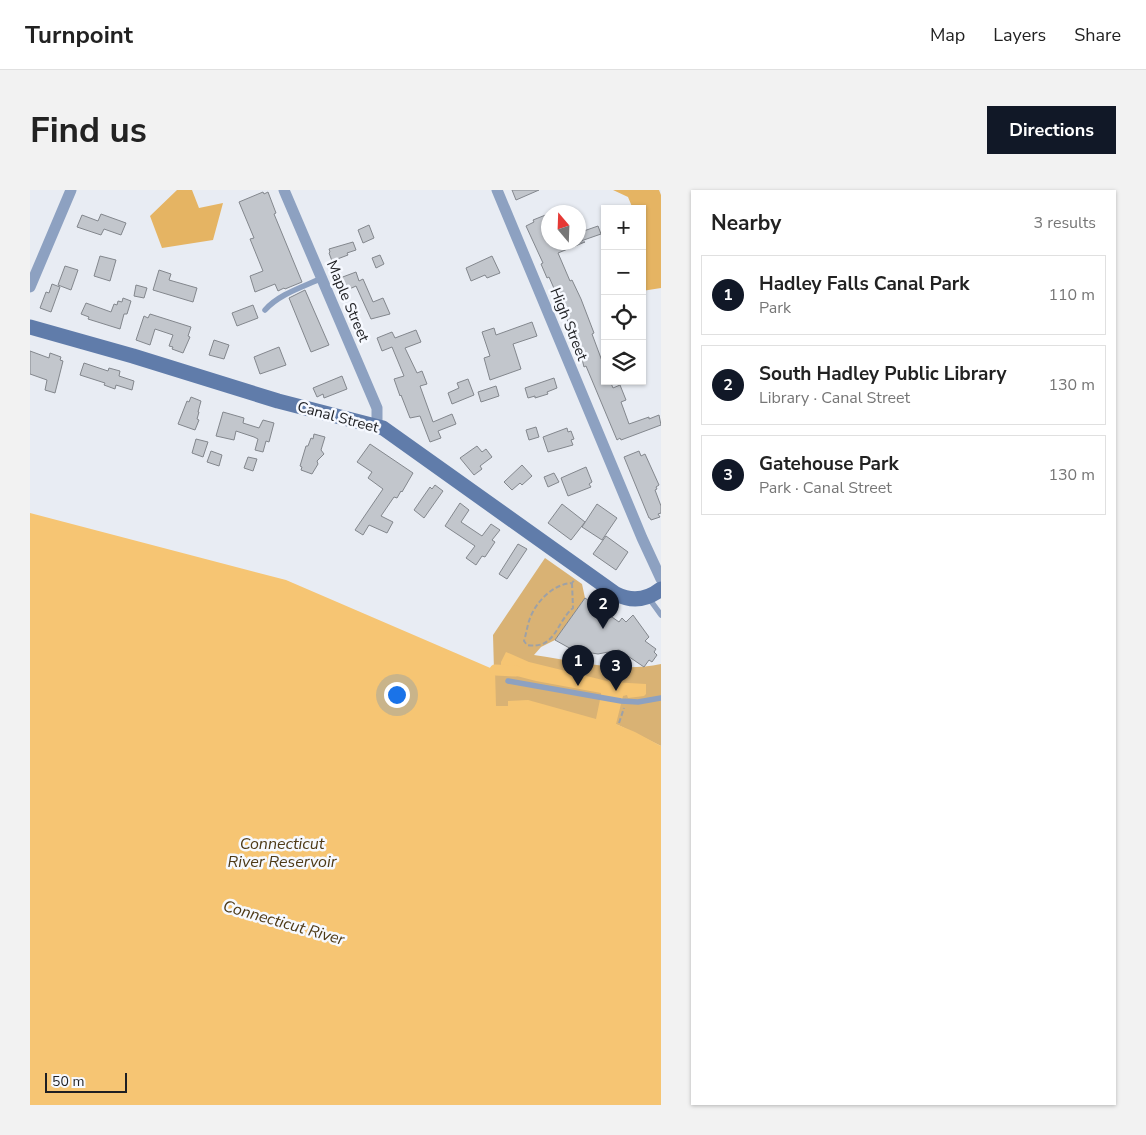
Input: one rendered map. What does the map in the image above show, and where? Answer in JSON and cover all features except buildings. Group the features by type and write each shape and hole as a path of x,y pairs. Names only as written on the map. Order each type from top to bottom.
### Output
{"street":[{"path":"30,287 72,190"},
{"name":"Maple Street","path":"284,190 377,408 377,426"},
{"name":"High Street","path":"498,190 661,580"},
{"name":"Canal Street","path":"30,327 133,356 278,401 383,428 616,594 632,600 654,593"}],"lane":[{"path":"265,310 280,297 322,278"},
{"path":"654,593 661,615"},
{"path":"508,681 624,701 638,702 661,698"}],"path":[{"path":"572,583 564,583 546,594 530,620 524,641 527,645 543,644 564,621 566,614 573,608 572,583 576,577"},
{"path":"618,723 624,701"}],"shaded area":[{"path":"177,190 192,190 199,208 223,203 213,240 162,248 150,216"},
{"path":"613,190 659,190 661,195 661,288 646,290 646,205 631,205 628,197"},
{"path":"545,558 582,584 585,598 555,640 541,647 534,655 614,667 661,664 661,746 618,725 508,702 508,706 495,706 493,635"}],"water":[{"name":"Connecticut River Reservoir","path":"30,513 286,580 495,670 496,706 508,706 508,701 528,700 596,719 601,695 601,693 536,681 501,672 501,662 506,652 529,662 611,682 646,684 646,694 644,696 628,698 627,695 623,696 616,724 661,746 661,1105 30,1105"}],"waterway":[{"path":"495,670 516,671"}],"place":[{"name":"South Hadley Public Library","path":"603,629"},
{"name":"Hadley Falls Canal Park","path":"578,686"},
{"name":"Gatehouse Park","path":"616,691"}],"water label":[{"name":"Connecticut River","path":"284,922"}]}
